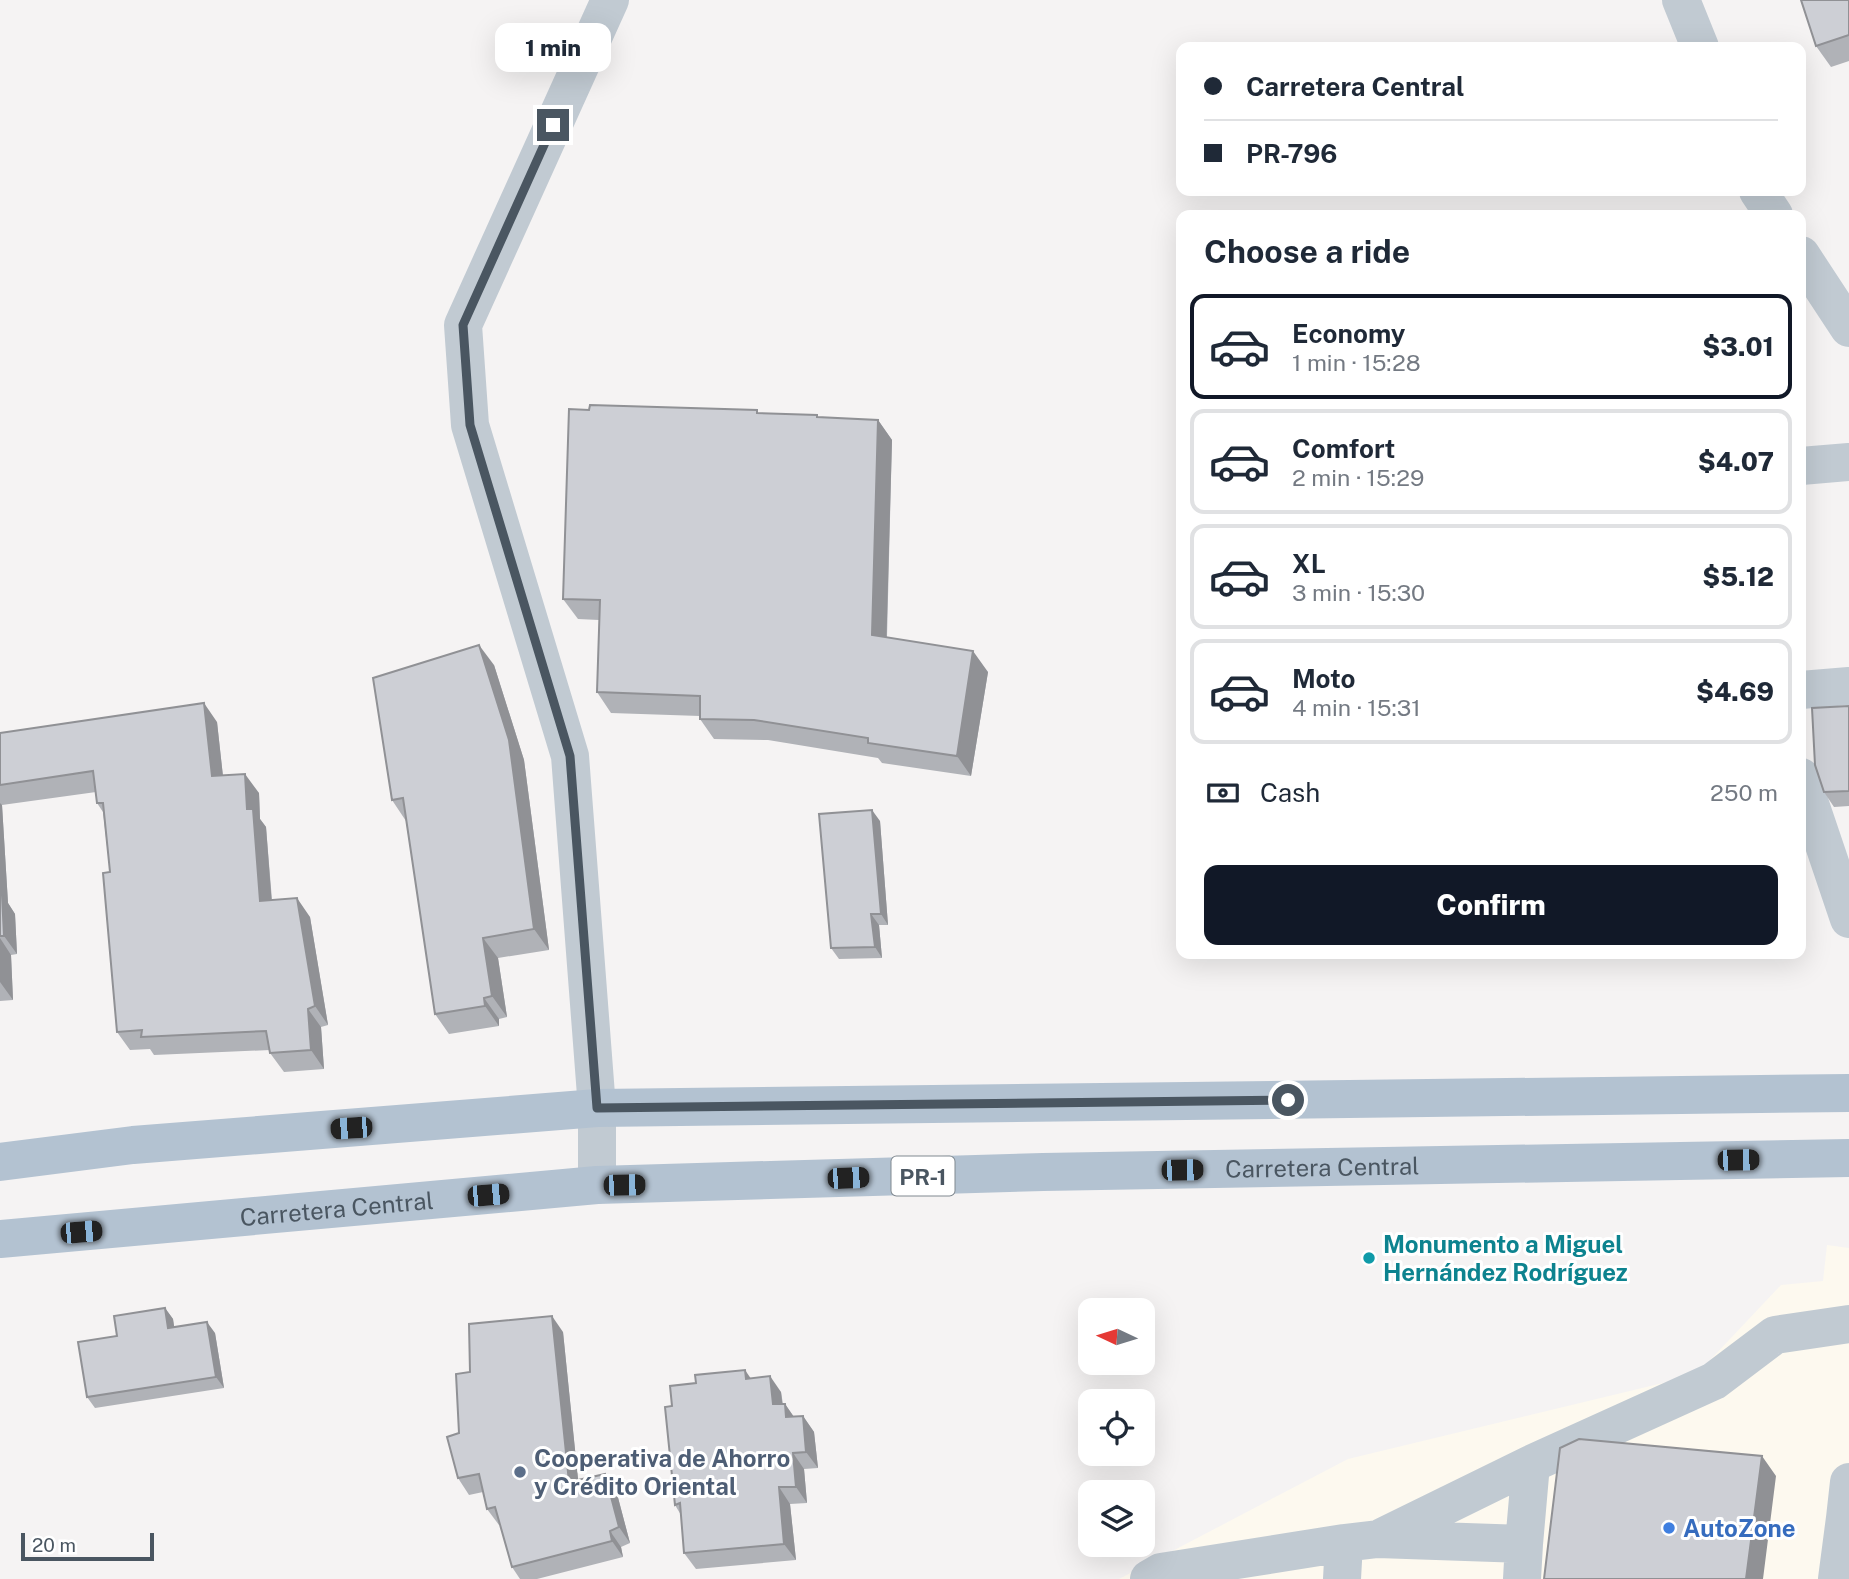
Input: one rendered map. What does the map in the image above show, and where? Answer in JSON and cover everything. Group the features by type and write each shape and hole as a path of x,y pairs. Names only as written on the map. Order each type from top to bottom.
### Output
{"main road":[{"path":"0,1162 133,1145 597,1108 1849,1093"},
{"name":"Carretera Central","path":"0,1239 597,1185 1057,1172 1849,1158"}],"street":[{"path":"597,1185 597,1108 570,756 470,425 463,325 610,0"},
{"path":"1681,0 1698,42"},
{"path":"1806,263 1849,328"},
{"path":"1806,466 1849,462"},
{"path":"1806,690 1849,686"},
{"path":"1806,792 1849,919"},
{"path":"1355,1554 1531,1464 1714,1381 1775,1335 1849,1324"},
{"path":"1149,1579 1161,1572 1355,1554 1523,1561 1531,1464"},
{"path":"1837,1579 1848,1506"}],"shaded area":[{"path":"1827,1245 1849,1248 1849,1579 1119,1579 1348,1459 1696,1375 1781,1285 1823,1281"}],"building":[{"path":"1801,0 1849,0 1849,35 1816,46"},
{"path":"590,405 757,410 757,413 878,420 872,635 973,651 957,756 868,743 868,738 754,720 700,719 700,696 597,692 600,600 563,599 569,409 589,410"},
{"path":"479,645 509,740 534,929 483,938 492,996 484,998 485,1006 435,1014 403,798 392,800 373,678"},
{"path":"204,703 212,776 245,774 247,809 253,809 260,901 297,898 315,1006 308,1009 311,1050 270,1053 266,1031 141,1037 142,1030 117,1032 103,873 110,872 103,803 97,803 93,771 0,785 0,733"},
{"path":"1849,706 1849,791 1824,792 1815,765 1812,708"},
{"path":"872,810 881,914 871,914 875,947 831,948 819,814"},
{"path":"2,895 4,936 0,936"},
{"path":"165,1308 168,1328 207,1322 216,1377 87,1397 78,1342 117,1336 114,1316"},
{"name":"Cooperativa de Ahorro y Crédito Oriental","path":"552,1316 569,1482 605,1474 619,1527 610,1531 612,1541 512,1567 495,1507 487,1509 479,1474 458,1478 447,1437 459,1433 456,1374 470,1372 469,1324"},
{"path":"745,1370 746,1379 770,1376 773,1404 785,1404 786,1417 803,1416 806,1452 793,1453 796,1487 779,1487 784,1544 684,1553 680,1503 675,1505 665,1407 672,1406 670,1386 696,1383 695,1375"},
{"name":"AutoZone","path":"1579,1439 1762,1456 1746,1579 1544,1579 1560,1448"}],"place":[{"name":"Monumento a Miguel Hernández Rodríguez","path":"1369,1258"},
{"name":"Cooperativa de Ahorro y Crédito Oriental","path":"520,1472"},
{"name":"AutoZone","path":"1669,1528"}],"route":[{"path":"553,125 463,325 470,425 570,756 597,1108 1288,1100"}]}
